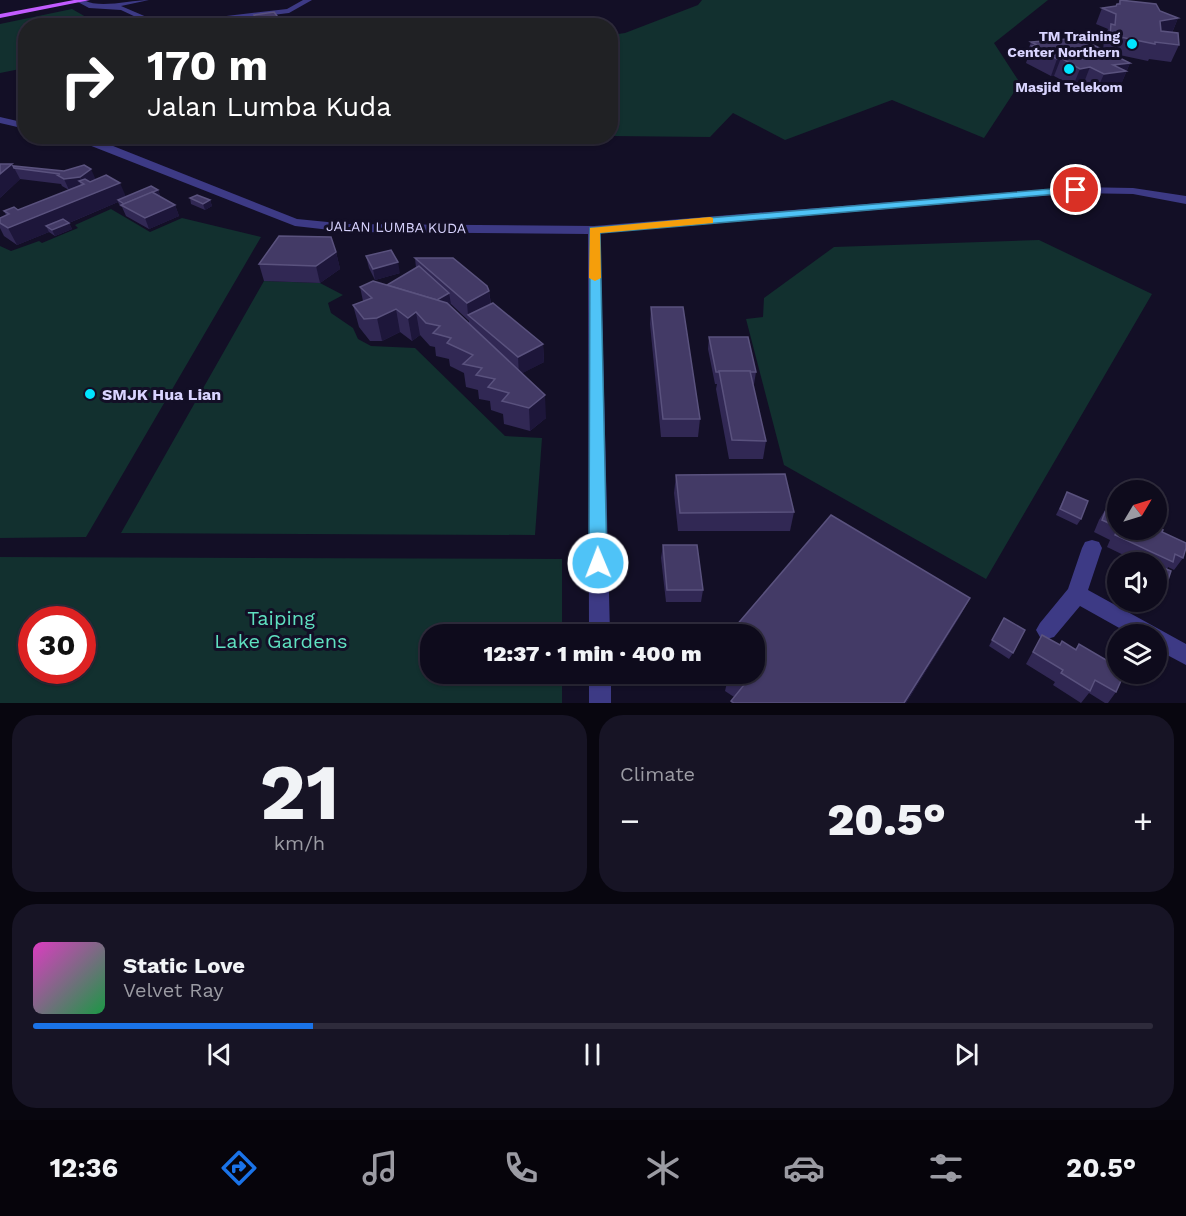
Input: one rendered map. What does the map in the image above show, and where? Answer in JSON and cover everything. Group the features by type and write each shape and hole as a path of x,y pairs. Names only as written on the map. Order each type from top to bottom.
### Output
{"main road":[{"path":"0,16 83,1"}],"street":[{"path":"105,6 146,0"},
{"path":"228,18 289,11 308,0"},
{"path":"83,1 88,6 126,9 143,18"},
{"path":"0,120 18,124"},
{"name":"JALAN LUMBA KUDA","path":"99,144 295,222 348,228 594,230 1076,190 1133,191 1186,200"},
{"path":"594,230 599,624"},
{"path":"1047,630 1077,594 1092,548"},
{"path":"1077,594 1131,624"},
{"path":"1167,644 1186,655"},
{"path":"600,684 600,703"}],"green space":[{"path":"702,0 1048,0 994,43 1020,83 984,138 892,100 785,140 733,113 710,137 618,136 618,34 698,5"},
{"path":"72,9 88,18 29,18"},
{"path":"18,20 18,69 0,73 0,24"},
{"name":"SMJK Hua Lian","path":"111,209 150,232 182,218 261,237 86,537 0,538 0,246 11,251 39,241 42,243 78,228 75,225"},
{"path":"1039,240 1152,294 986,579 784,465 746,319 763,317 764,298 834,247"},
{"path":"264,281 320,283 343,295 328,303 331,313 353,328 358,339 371,346 415,348 505,436 542,438 535,535 121,533"},
{"name":"Taiping Lake Gardens","path":"0,557 562,559 562,624 420,624 420,684 562,684 562,703 0,703"}],"building":[{"path":"1120,0 1156,4 1160,11 1178,18 1160,21 1161,31 1178,33 1179,45 1155,42 1155,44 1110,35 1111,24 1115,25 1116,14 1102,8 1116,6 1120,4"},
{"path":"274,12 278,18 256,18 254,15"},
{"path":"1079,38 1130,63 1113,65 1126,71 1104,74 1090,67 1080,69 1032,46 1037,45 1031,42"},
{"path":"0,164 12,164 0,174"},
{"path":"84,165 91,169 80,177 64,179 57,175 60,174 14,168 13,166 64,171"},
{"path":"106,175 120,183 8,228 0,223 0,218 9,214 4,211 14,207 18,210 84,184 79,181 85,179 90,182"},
{"path":"151,186 158,190 124,204 118,200"},
{"path":"152,192 175,205 145,218 121,205"},
{"path":"197,195 210,200 203,204 190,198"},
{"path":"63,219 69,223 52,230 46,226"},
{"path":"279,236 331,237 336,252 316,266 259,264"},
{"path":"391,250 398,262 373,269 366,256"},
{"path":"415,258 453,258 487,286 489,291 467,303"},
{"path":"419,266 449,293 437,300 387,285"},
{"path":"373,281 447,303 545,395 529,408 502,401 509,393 488,387 495,379 476,375 482,368 463,364 473,355 447,343 451,338 433,333 440,326 426,323 416,312 408,318 396,309 377,318 364,319 353,305 372,298 360,287"},
{"path":"493,303 543,344 518,357 468,315"},
{"path":"651,307 683,307 700,419 663,419"},
{"path":"709,337 748,337 756,372 716,372"},
{"path":"719,371 750,371 766,441 732,440"},
{"path":"785,474 794,512 680,513 676,475"},
{"path":"1067,492 1088,501 1081,519 1060,509"},
{"path":"1107,507 1107,522 1102,520"},
{"path":"831,515 970,598 904,703 734,703 731,701 743,684 765,684 765,624 738,624"},
{"path":"1167,534 1186,543 1183,558 1175,554 1173,562 1167,559 1167,552 1152,552 1126,540 1167,540"},
{"path":"663,545 697,545 703,590 667,590"},
{"path":"1167,569 1171,571 1167,583"},
{"path":"1004,618 1025,630 1013,653 992,640"},
{"path":"1042,635 1060,645 1062,641 1076,650 1079,644 1107,661 1107,684 1120,684 1116,692 1095,680 1090,691 1061,673 1063,670 1033,652"}],"slow traffic":[{"path":"595,278 594,230 710,221"}],"place":[{"name":"TM Training Center Northern","path":"1132,44"},
{"name":"Masjid Telekom","path":"1069,69"},
{"name":"SMJK Hua Lian","path":"90,394"}],"route":[{"path":"598,563 594,230 1076,190"}]}
